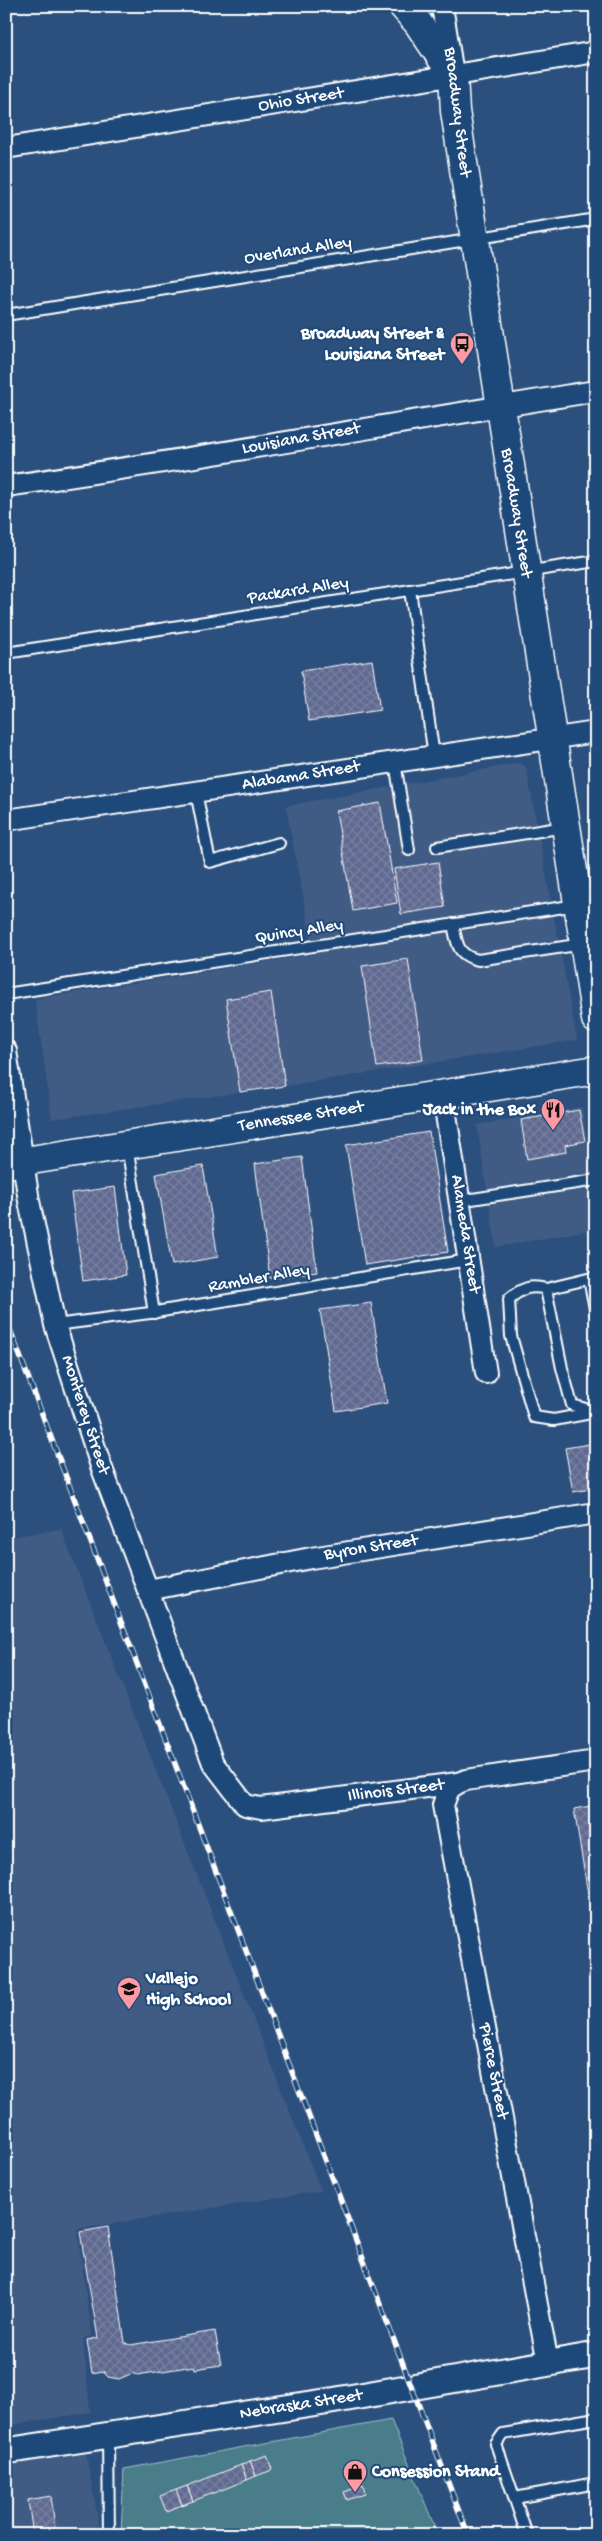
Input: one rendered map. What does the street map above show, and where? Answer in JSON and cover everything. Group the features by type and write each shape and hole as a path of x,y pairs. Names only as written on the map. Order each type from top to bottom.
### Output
{"main road":[{"path":"403,6 418,23 453,75"},
{"name":"Broadway Street","path":"453,75 455,111 474,240 566,827 587,903 584,944 596,1019"},
{"name":"Tennessee Street","path":"15,1162 596,1070"}],"street":[{"name":"Broadway Street","path":"442,6 453,75"},
{"name":"Ohio Street","path":"6,148 596,52"},
{"name":"Louisiana Street","path":"6,486 153,465 596,391"},
{"name":"Alabama Street","path":"6,820 596,732"},
{"name":"Monterey Street","path":"6,1051 15,1162 55,1325 101,1466 215,1765"},
{"name":"Alameda Street","path":"443,1095 486,1373"},
{"name":"Byron Street","path":"148,1590 311,1558 596,1513"},
{"name":"Illinois Street","path":"215,1765 245,1805 260,1808 458,1783 466,1780 596,1761"},
{"name":"Pierce Street","path":"458,1783 449,1790 443,1804 548,2363"},
{"name":"Nebraska Street","path":"6,2451 331,2401 596,2355"}],"lane":[{"name":"Overland Alley","path":"6,315 596,219"},
{"name":"Packard Alley","path":"6,653 596,561"},
{"path":"410,590 434,756"},
{"path":"395,762 409,850"},
{"path":"196,792 210,862 279,843"},
{"path":"437,847 566,827"},
{"name":"Quincy Alley","path":"6,994 587,903"},
{"path":"453,924 460,951 467,958 478,960 584,944"},
{"path":"127,1145 154,1313"},
{"path":"459,1201 596,1180"},
{"name":"Rambler Alley","path":"55,1325 154,1313 468,1260"},
{"path":"596,1314 592,1278 546,1289 536,1287 522,1288 510,1299 511,1336 534,1417 554,1420 596,1412"},
{"path":"546,1289 562,1368 572,1405 596,1412"},
{"path":"527,2535 496,2444 503,2434 596,2418"},
{"path":"108,2436 109,2535"},
{"path":"514,2498 596,2483"}],"shaded area":[{"path":"520,763 526,767 577,1040 285,1086 52,1119 35,999 314,954 286,806"},
{"path":"582,1107 596,1199 595,1229 496,1247 477,1125"},
{"name":"Vallejo High School","path":"61,1529 321,2191 77,2229 92,2336 83,2338 90,2412 6,2426 6,1538"},
{"path":"86,2454 101,2535 6,2535 6,2466"}],"green space":[{"path":"391,2420 438,2535 121,2535 124,2469"}],"building":[{"path":"372,660 380,710 309,721 301,671"},
{"path":"380,803 397,903 353,911 336,811"},
{"path":"438,862 445,907 401,914 394,869"},
{"path":"408,959 423,1060 377,1067 362,966"},
{"path":"271,992 285,1086 240,1092 226,999"},
{"name":"Jack in the Box","path":"579,1110 585,1141 565,1145 566,1152 527,1159 521,1120"},
{"path":"429,1132 448,1252 365,1265 346,1145"},
{"path":"302,1157 317,1272 270,1278 255,1164"},
{"path":"203,1166 218,1257 172,1265 156,1174"},
{"path":"115,1187 126,1275 83,1281 71,1193"},
{"path":"371,1303 387,1403 336,1411 320,1310"},
{"path":"596,1443 596,1488 573,1492 565,1448"},
{"path":"596,1805 596,1943 574,1809"},
{"path":"108,2227 125,2343 130,2345 215,2331 221,2365 195,2369 194,2366 137,2375 133,2373 119,2379 108,2377 103,2371 92,2373 87,2340 98,2338 80,2232"},
{"path":"267,2455 272,2470 256,2476 250,2461"},
{"path":"250,2461 256,2476 247,2480 241,2465"},
{"path":"241,2465 247,2480 193,2501 187,2486"},
{"name":"Consession Stand","path":"363,2485 365,2494 347,2500 344,2492"},
{"path":"187,2486 193,2501 182,2505 176,2490"},
{"path":"176,2490 182,2505 166,2511 160,2496"},
{"path":"51,2496 56,2535 33,2535 28,2500"}],"railway":[{"path":"6,1319 468,2535"}],"place":[{"name":"Broadway Street & Louisiana Street","path":"462,365"},
{"name":"Jack in the Box","path":"553,1131"},
{"name":"Vallejo High School","path":"129,2010"},
{"name":"Consession Stand","path":"355,2493"}]}
